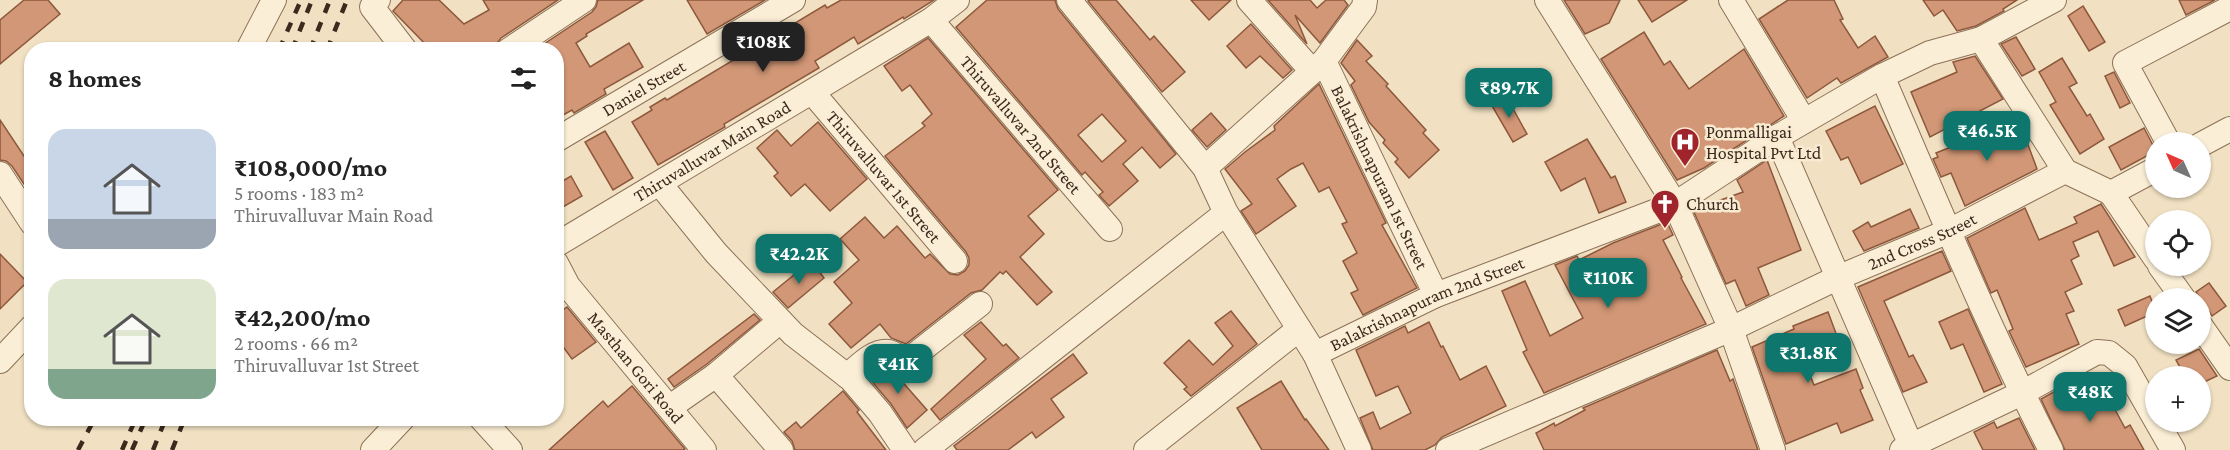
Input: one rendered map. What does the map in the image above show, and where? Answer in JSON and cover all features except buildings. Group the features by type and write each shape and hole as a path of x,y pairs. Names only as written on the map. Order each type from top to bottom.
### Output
{"street":[{"path":"252,42 274,0"},
{"path":"521,42 584,0"},
{"name":"Daniel Street","path":"564,135 793,0"},
{"name":"Thiruvalluvar Main Road","path":"564,240 931,20 957,0"},
{"path":"1069,0 1205,168 1226,213 1315,354 1359,450"},
{"name":"Balakrishnapuram 1st Street","path":"1249,0 1318,66 1436,295"},
{"path":"1546,0 1675,204 1731,329 1773,450"},
{"path":"1731,0 1804,121"},
{"name":"Balakrishnapuram 2nd Street","path":"1315,354 1436,295 1675,204 1777,137 1882,76 1930,53 1981,39 2054,0"},
{"path":"1205,168 1318,66 1363,2"},
{"path":"375,3 400,42"},
{"path":"2163,132 2125,63 2230,8"},
{"name":"Thiruvalluvar 2nd Street","path":"931,20 1110,229"},
{"path":"1981,39 2065,171 2110,193 2145,243"},
{"path":"1882,76 2022,393 2051,450"},
{"name":"Thiruvalluvar 1st Street","path":"812,92 955,261"},
{"path":"2211,139 2230,129"},
{"path":"1777,137 1909,449 2022,393 2097,352 2109,352 2125,366 2173,450"},
{"name":"2nd Cross Street","path":"1448,450 1731,329 1837,278 1949,231 2065,171"},
{"path":"0,174 24,211"},
{"path":"2110,193 2145,175"},
{"path":"660,184 716,253 780,321 847,376 880,413 905,450"},
{"path":"925,450 1226,213"},
{"name":"Masthan Gori Road","path":"564,293 670,407 704,450"},
{"path":"847,376 878,353 887,352 900,358 911,358 980,304"},
{"path":"670,407 716,375 780,321"},
{"path":"1146,450 1299,330"},
{"path":"0,361 24,336"},
{"path":"2211,341 2230,368"},
{"path":"716,375 781,450"},
{"path":"374,450 396,426"},
{"path":"489,426 510,450"}],"railway":[{"path":"283,42 301,0"},
{"path":"295,42 312,0"},
{"path":"313,42 330,0"},
{"path":"330,42 347,0"},
{"path":"78,450 91,426"},
{"path":"122,450 132,426"},
{"path":"132,450 142,426"},
{"path":"153,450 163,426"},
{"path":"172,450 182,426"}],"place":[{"name":"Ponmalligai Hospital Pvt Ltd","path":"1685,168"},
{"name":"Church","path":"1665,230"}]}
